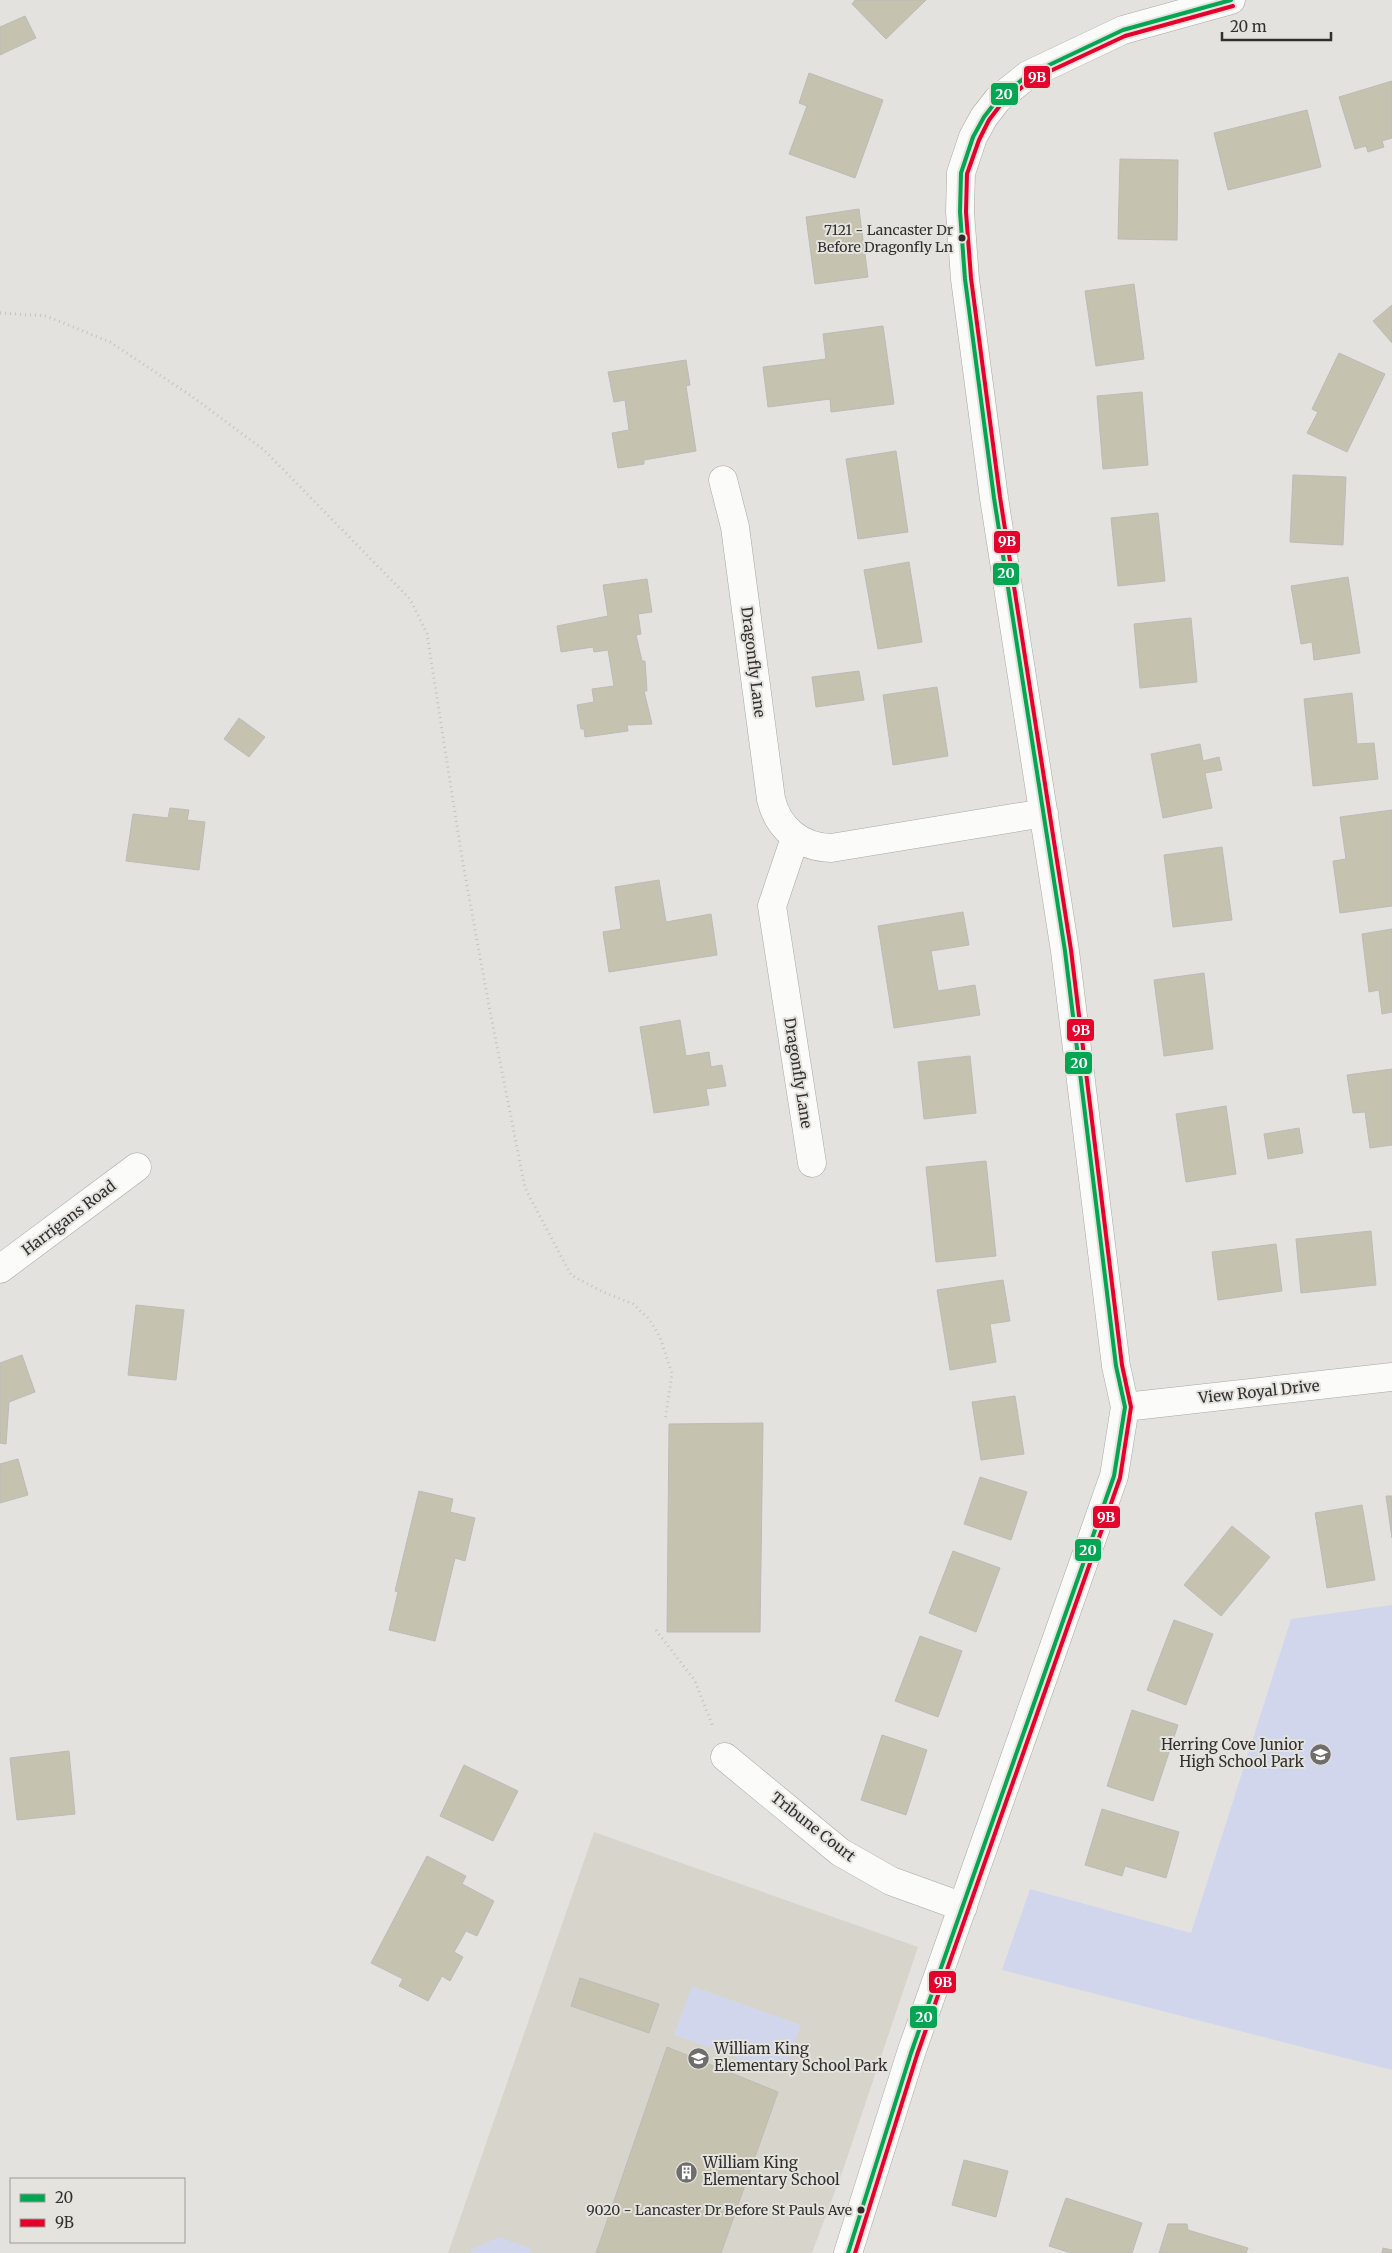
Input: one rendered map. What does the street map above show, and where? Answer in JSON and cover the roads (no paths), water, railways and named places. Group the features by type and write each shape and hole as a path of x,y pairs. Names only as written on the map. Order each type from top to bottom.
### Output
{"street":[{"path":"848,2253 911,2053 1114,1476 1126,1407 1116,1366 1066,951 994,498 965,279 960,212 961,173 973,137 984,117 998,99 1028,75 1123,30 1231,0"},
{"name":"Dragonfly Lane","path":"723,480 735,527 771,799 782,824 796,838 812,846 831,848 1044,813"},
{"name":"Dragonfly Lane","path":"796,838 772,906 812,1163"},
{"name":"Harrigans Road","path":"0,1269 137,1167"},
{"name":"View Royal Drive","path":"1126,1407 1392,1377"},
{"name":"Tribune Court","path":"725,1757 840,1852 891,1881 963,1907"}],"place":[{"name":"7121 - Lancaster Dr Before Dragonfly Ln","path":"962,238"},
{"name":"Herring Cove Junior High School Park","path":"1320,1754"},
{"name":"William King Elementary School Park","path":"698,2058"},
{"name":"William King Elementary School","path":"687,2172"},
{"name":"9020 - Lancaster Dr Before St Pauls Ave","path":"861,2210"}]}
